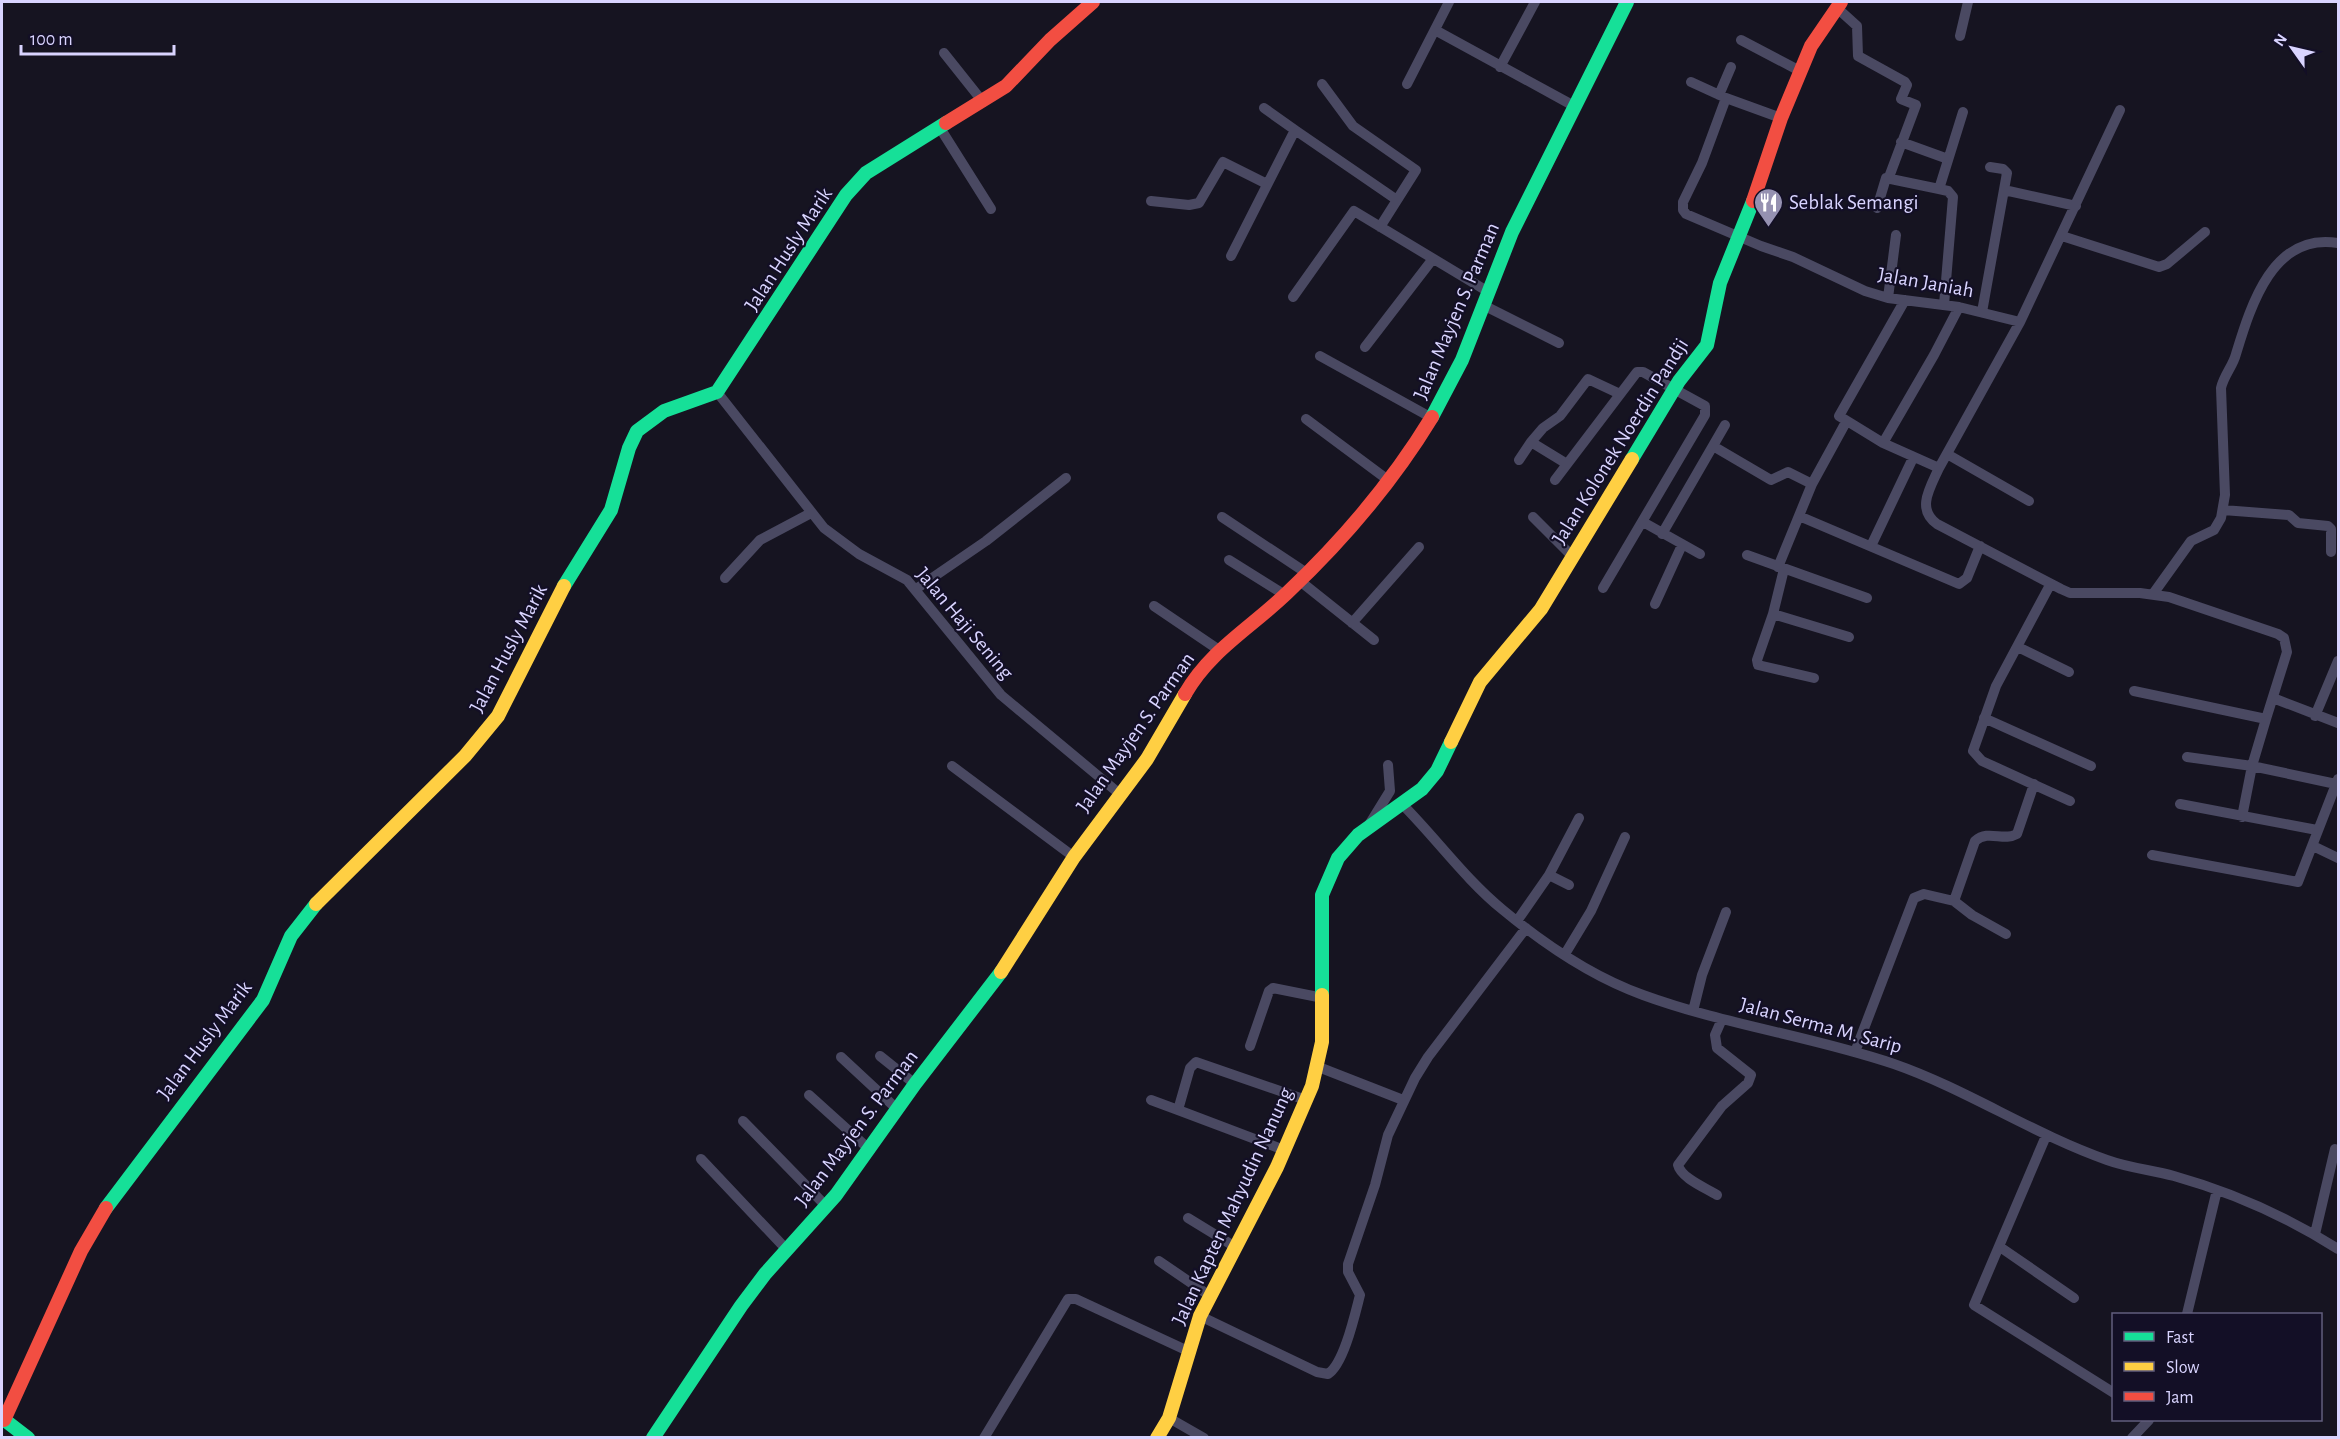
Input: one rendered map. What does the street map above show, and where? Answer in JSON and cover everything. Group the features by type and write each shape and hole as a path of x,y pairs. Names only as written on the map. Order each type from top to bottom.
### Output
{"street":[{"name":"Jalan Husly Marik","path":"3,1419 81,1251 113,1197 263,1000 284,948 296,929 322,898 465,756 498,716 560,594 611,510 628,448 637,431 664,411 717,392 747,350 855,183 880,163 1006,86 1050,40 1093,2"},
{"path":"1407,84 1449,2"},
{"path":"1500,67 1535,2"},
{"name":"Jalan Mayjen S. Parman","path":"653,1437 741,1306 870,1150 915,1084 1001,972 1074,857 1160,739 1191,682 1220,650 1304,578 1342,538 1388,480 1432,418 1462,360 1512,232 1627,2"},
{"path":"1960,36 1968,2"},
{"path":"1838,4 1857,26 1857,56 1907,84 1900,98 1916,104 1876,208"},
{"name":"Jalan Kolonek Noerdin Pandji","path":"1401,803 1422,789 1437,771 1480,682 1530,624 1711,334 1719,283 1739,236 1781,118 1821,28 1838,4"},
{"path":"1435,30 1574,106"},
{"path":"1741,40 1800,71"},
{"path":"944,53 983,102"},
{"path":"1723,96 1731,67"},
{"path":"1691,82 1781,118"},
{"path":"1322,84 1353,126 1416,170 1380,227"},
{"name":"Jalan Janiah","path":"1723,96 1702,163 1682,207 1693,219 1888,298 1959,307 2020,322"},
{"path":"1264,108 1397,200"},
{"path":"2120,110 2020,322 1939,468 1928,498 1926,514 1937,524 2050,585 2070,593 2153,594 2240,620 2281,636 2287,652 2252,766 2242,817"},
{"path":"1939,189 1963,112"},
{"path":"940,128 991,209"},
{"path":"1231,256 1295,130"},
{"path":"1901,142 1948,159"},
{"path":"1151,201 1189,205 1199,203 1223,162 1267,184"},
{"path":"1982,312 2007,171 1990,166"},
{"path":"1889,177 1951,192 1953,200 1944,305"},
{"path":"2004,190 2076,206"},
{"path":"1293,297 1351,212 1359,213 1432,260 1485,298 1559,343"},
{"path":"2062,236 2159,267 2166,264 2205,232"},
{"path":"1888,298 1896,235"},
{"path":"2153,594 2191,541 2214,530 2223,510 2225,495 2221,388 2235,358 2259,289 2272,268 2286,255 2311,243 2325,241 2338,243"},
{"path":"1365,347 1432,260"},
{"path":"1905,300 1839,416 1883,443 1939,468"},
{"path":"1883,443 1934,356 1959,307"},
{"path":"1320,356 1432,418"},
{"path":"1555,480 1637,372 1643,372 1702,403 1707,410 1603,588"},
{"path":"1519,460 1543,428 1560,416 1588,379 1620,394"},
{"name":"Jalan Haji Sening","path":"717,392 824,528 843,544 907,580 1001,695 1121,795"},
{"path":"1306,419 1388,480"},
{"path":"1814,678 1758,665 1757,660 1773,615 1781,568 1799,516 1812,484 1846,422"},
{"path":"1662,534 1725,425"},
{"path":"1532,442 1567,464"},
{"path":"1713,446 1771,480 1785,472 1812,484"},
{"path":"1947,454 2029,501"},
{"path":"1871,546 1913,458"},
{"path":"916,589 986,541 1066,478"},
{"path":"2223,510 2289,515 2298,523 2328,526 2331,529 2331,552"},
{"path":"724,578 760,540 812,513"},
{"path":"1799,516 1959,584 1966,578 1980,546"},
{"path":"1533,517 1572,556"},
{"path":"1222,518 1304,578 1352,623 1374,640"},
{"path":"1643,522 1700,554"},
{"path":"1655,604 1682,545"},
{"path":"1352,623 1419,547"},
{"path":"1747,555 1867,598"},
{"path":"1229,560 1285,594"},
{"path":"2050,585 1996,686 1973,745 1975,756 2070,801"},
{"path":"1154,606 1220,650"},
{"path":"1773,615 1849,637"},
{"path":"2018,646 2069,672"},
{"path":"2314,716 2338,660"},
{"path":"2134,691 2266,719"},
{"path":"2273,698 2314,716 2338,723"},
{"path":"1984,718 2091,766"},
{"path":"2152,855 2245,870 2295,882 2313,846 2317,830 2337,782 2252,766 2187,757"},
{"path":"1367,828 1390,791 1388,765"},
{"path":"952,766 1074,857"},
{"path":"1954,901 1975,841 1986,835 2009,837 2016,834 2034,784"},
{"name":"Jalan Kapten Mahyudin Nanung","path":"1157,1437 1169,1418 1200,1316 1237,1248 1306,1100 1322,1042 1323,895 1338,858 1367,828 1401,803"},
{"name":"Jalan Serma M. Sarip","path":"1401,803 1435,836 1481,891 1521,924 1590,970 1642,995 1722,1019 1855,1052 1922,1075 2046,1136 2111,1161 2174,1176 2217,1190 2315,1234 2338,1249"},
{"path":"2180,804 2317,830"},
{"path":"1200,1316 1317,1372 1328,1374 1332,1371 1339,1361 1360,1295 1360,1290 1348,1272 1348,1264 1375,1185 1388,1136 1403,1100 1428,1057 1521,924 1579,818"},
{"path":"1565,954 1591,910 1625,837"},
{"path":"2313,846 2338,858"},
{"path":"1549,875 1569,885"},
{"path":"1855,1052 1914,898 1924,894 1954,901 1984,923 2006,934"},
{"path":"1693,1011 1702,975 1726,912"},
{"path":"1250,1046 1269,991 1273,988 1323,998"},
{"path":"1718,1195 1688,1177 1679,1170 1678,1165 1716,1114 1748,1083 1751,1075 1717,1048 1715,1035 1722,1019"},
{"path":"880,1056 915,1084"},
{"path":"841,1057 897,1109"},
{"path":"1178,1110 1190,1068 1196,1062 1306,1100"},
{"path":"1316,1066 1403,1100"},
{"path":"808,1095 870,1150"},
{"path":"1151,1100 1284,1150"},
{"path":"743,1121 826,1206"},
{"path":"2046,1136 2013,1211 2001,1247 1974,1305 2112,1393"},
{"path":"2315,1234 2335,1149"},
{"path":"701,1159 787,1250"},
{"path":"2187,1313 2217,1190"},
{"path":"1188,1218 1237,1248"},
{"path":"2001,1247 2074,1298"},
{"path":"1159,1261 1210,1296"},
{"path":"984,1437 1068,1299 1076,1299 1188,1351"},
{"path":"1169,1418 1203,1437"},
{"path":"3,1419 28,1437"},
{"path":"2132,1437 2147,1421"}],"traffic: fast":[{"path":"1432,417 1462,360 1512,232 1627,2"},
{"path":"564,586 611,510 629,448 637,431 664,411 717,392 846,195 866,173 946,123"},
{"path":"1632,459 1679,381 1707,345 1720,283 1753,201"},
{"path":"1322,995 1322,895 1338,858 1358,835 1422,789 1437,771 1451,742"},
{"path":"106,1208 263,1000 291,936 316,904"},
{"path":"653,1438 741,1306 765,1274 836,1195 915,1084 1001,972"},
{"path":"2,1418 28,1438"}],"traffic: slow":[{"path":"1451,742 1480,682 1541,609 1632,459"},
{"path":"316,904 465,756 498,716 564,586"},
{"path":"1001,972 1074,857 1147,759 1185,694"},
{"path":"1157,1438 1169,1418 1200,1316 1277,1167 1312,1086 1322,1042 1322,995"}],"traffic: jam":[{"path":"946,123 1006,86 1050,40 1093,2"},
{"path":"1753,201 1781,118 1811,46 1841,2"},
{"path":"1185,694 1207,664 1288,592 1347,531 1384,487 1432,417"},
{"path":"4,1420 81,1251 106,1208"}],"place":[{"name":"Seblak Semangi","path":"1768,228"}]}
